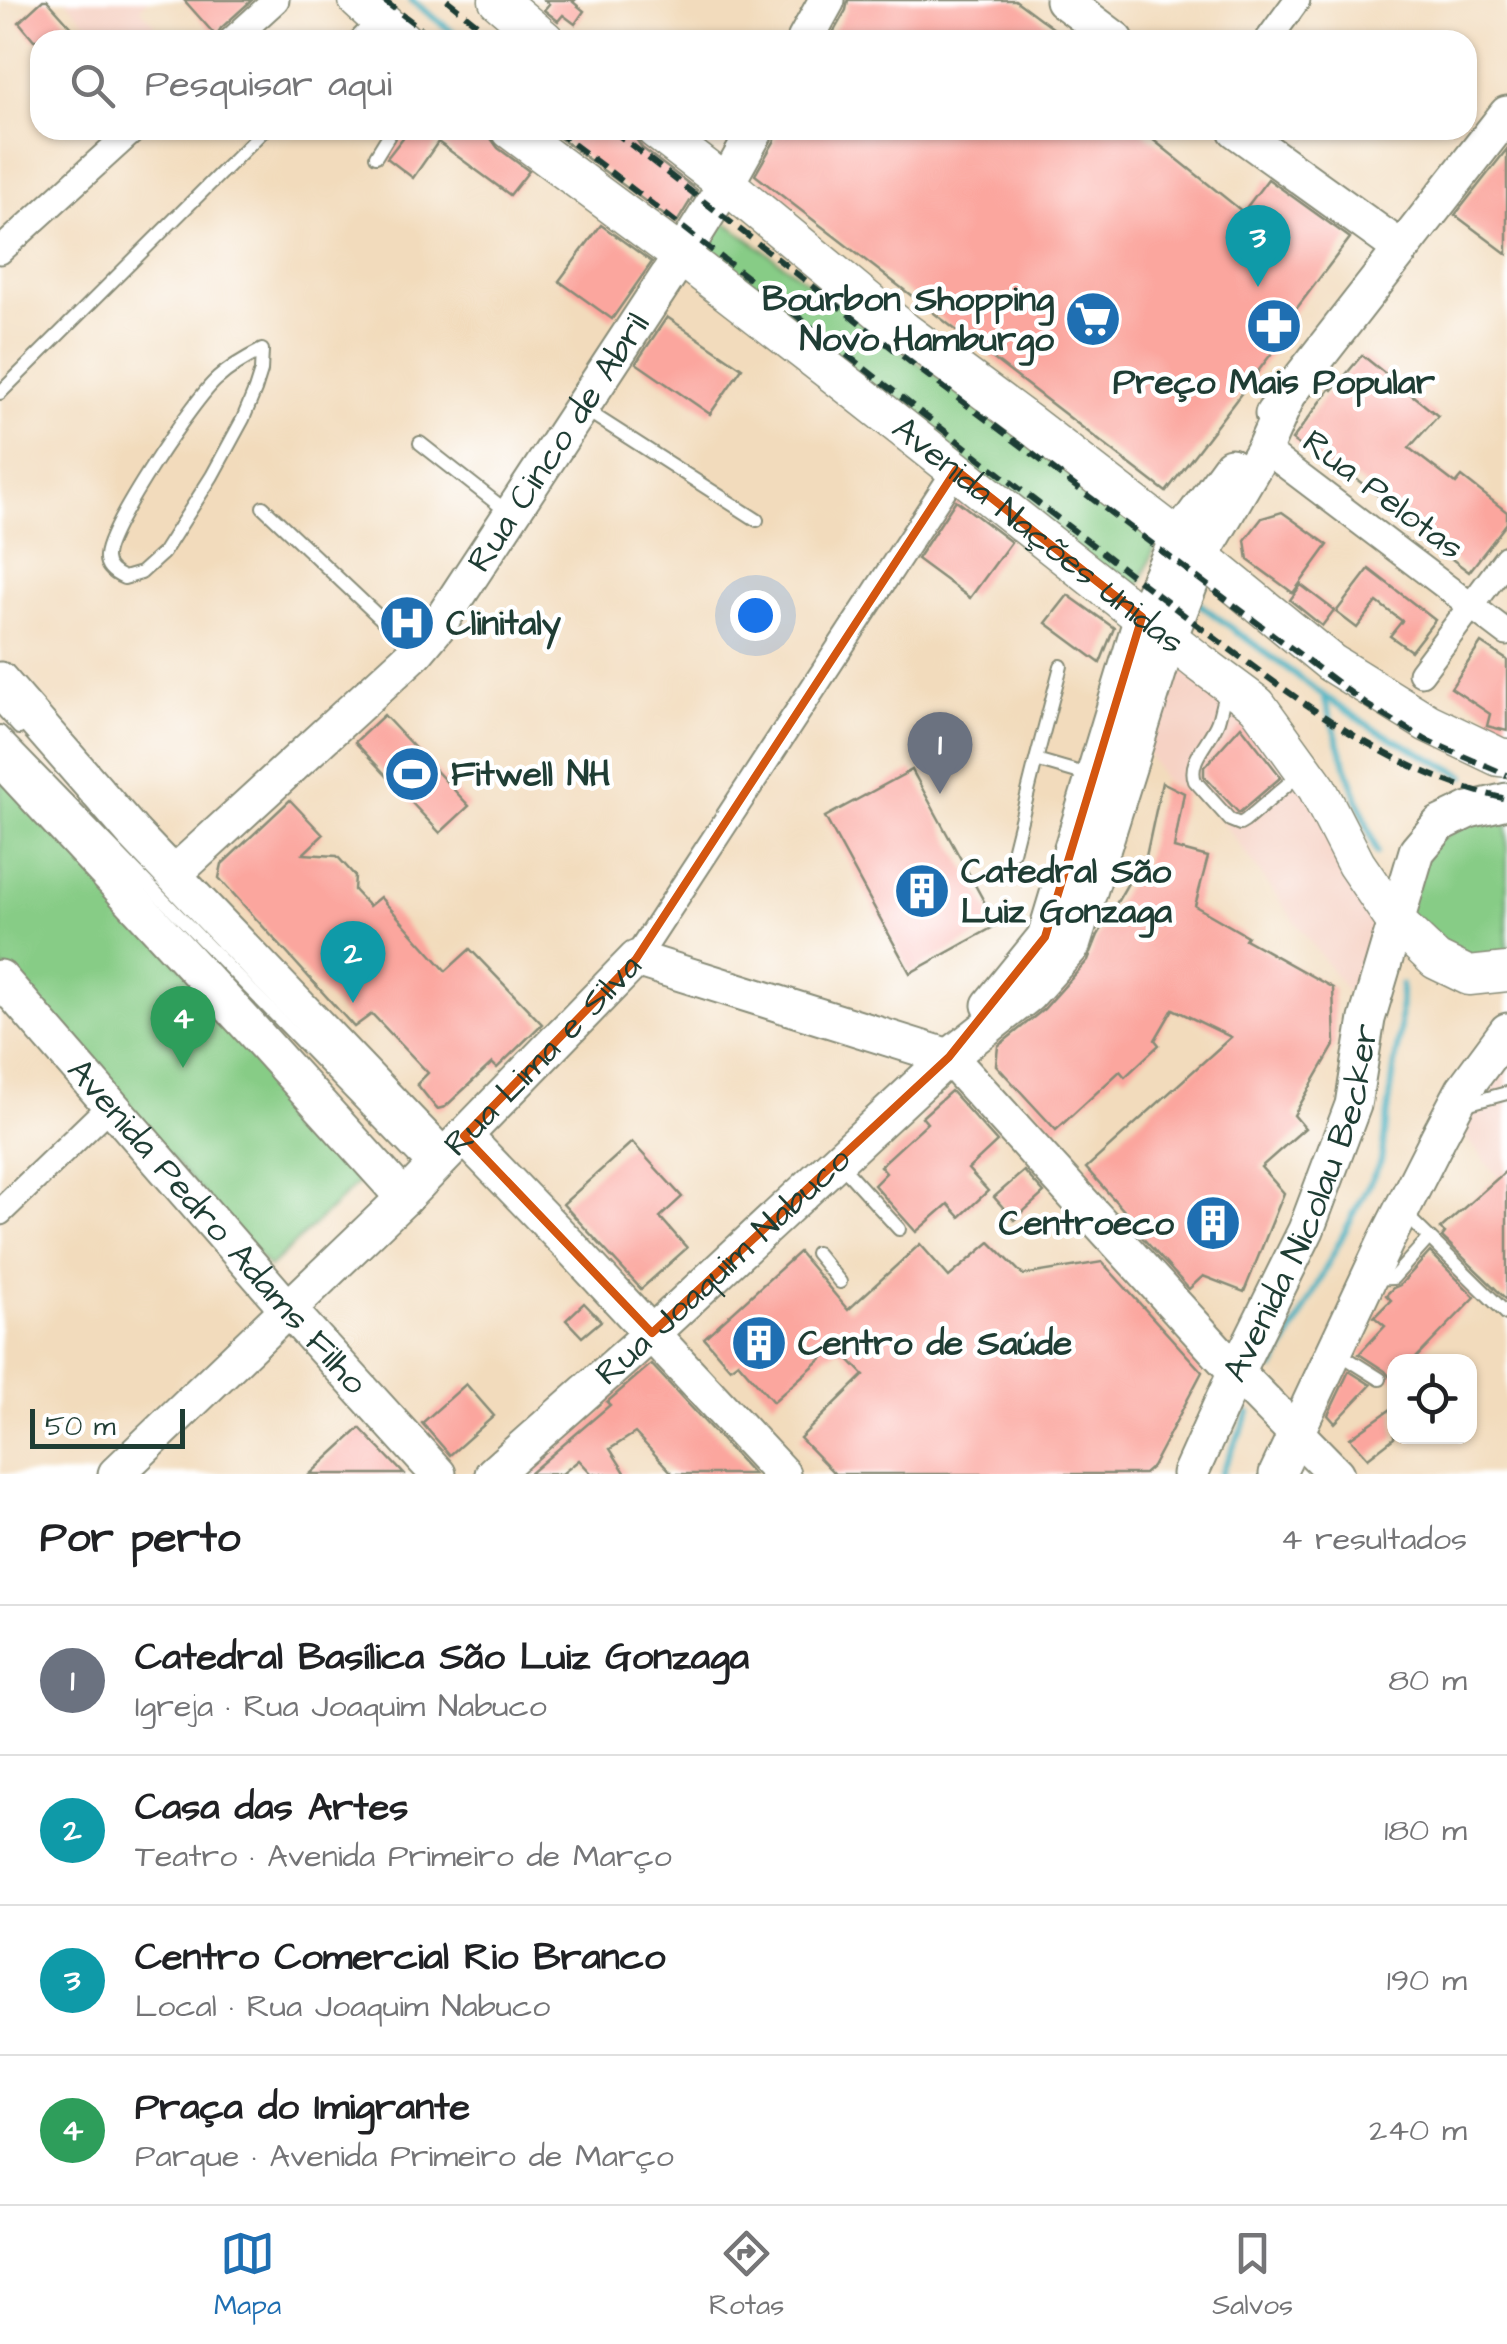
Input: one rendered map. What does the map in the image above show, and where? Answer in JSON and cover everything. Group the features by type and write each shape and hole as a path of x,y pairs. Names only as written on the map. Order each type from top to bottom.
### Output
{"main road":[{"path":"498,0 533,30"},
{"name":"Avenida Nações Unidas","path":"524,140 681,256 1258,705 1317,788 1356,864 1395,921 1436,960 1469,976 1507,972"},
{"path":"669,140 904,331 1189,547 1331,663 1428,723 1507,758"}],"street":[{"path":"243,30 276,0"},
{"path":"810,30 827,0"},
{"path":"1063,0 1103,30"},
{"path":"1275,30 1297,0"},
{"name":"Rua Joaquim Nabuco","path":"949,1057 1044,937 1093,776 1189,547 1250,440 1507,114"},
{"path":"0,251 122,140"},
{"name":"Rua Cinco de Abril","path":"165,884 416,652 437,626 681,256 750,140"},
{"path":"1250,140 1400,248"},
{"name":"Rua Joaquim Nabuco","path":"1189,547 1264,449 1287,396"},
{"name":"Rua Pelotas","path":"1264,449 1507,633"},
{"name":"Rua Lima e Silva","path":"116,1474 404,1198 636,959 956,470"},
{"path":"1421,673 1507,558"},
{"name":"Rua Joaquim Nabuco","path":"493,1474 652,1334 949,1057 1028,996 1072,946 1156,628"},
{"path":"0,680 134,834 165,884 445,1155 652,1334 782,1474"},
{"path":"13,747 233,1009 404,1198"},
{"name":"Avenida Nicolau Becker","path":"1190,1474 1306,1230 1353,1104 1367,1019 1417,851 1440,824 1469,810 1506,801"},
{"path":"636,959 949,1057 1236,1372 1336,1474"},
{"name":"Avenida Pedro Adams Filho","path":"0,978 288,1309 438,1474"},
{"path":"1277,1474 1454,1107 1507,1031"},
{"path":"0,1212 110,1106"}],"lane":[{"path":"0,392 254,140"},
{"path":"376,156 386,140"},
{"path":"262,350 261,372 243,420 180,527 162,553 141,573 124,578 113,573 106,555 110,542 181,422 214,381 262,350"},
{"path":"582,408 757,520"},
{"path":"420,443 511,514"},
{"path":"263,507 416,652"},
{"path":"1013,852 1062,666"},
{"path":"1227,682 1217,725 1194,765 1195,781 1230,820 1240,824 1304,770"},
{"path":"0,707 13,747"},
{"path":"0,732 165,884"},
{"path":"1036,760 1093,776"},
{"path":"78,792 165,884 192,927 445,1155"},
{"path":"1454,1107 1507,1093"},
{"path":"837,1161 898,1229"},
{"path":"1401,1210 1507,1314"},
{"path":"1368,1279 1393,1278 1429,1238"},
{"path":"816,1253 840,1282"},
{"path":"1335,1350 1380,1379"}],"highlighted area":[{"path":"956,470 1142,617 1045,937 949,1057 652,1333 464,1136 636,959"}],"shaded area":[{"path":"66,0 148,0 140,8 155,24 148,30 92,30"},
{"path":"1169,638 1257,705 1395,921 1367,1019 1213,809 1163,780 1138,735"},
{"path":"1507,1064 1507,1188 1460,1130"}],"green space":[{"path":"710,211 1159,538 1134,598 689,246"},
{"path":"0,768 369,1172 269,1268 0,965"},
{"path":"1507,801 1507,972 1469,976 1395,921 1417,851"}],"building":[{"path":"47,0 74,30 30,30 30,35 19,22"},
{"path":"184,0 252,0 220,30 211,30"},
{"path":"544,0 575,0 584,11 575,24 563,15 558,21 544,10 549,4"},
{"path":"848,0 1015,0 1056,30 835,30"},
{"path":"401,140 492,140 529,171 510,195 438,142 413,178 387,158"},
{"path":"563,140 637,140 697,190 676,224"},
{"name":"Bourbon Shopping Novo Hamburgo","path":"775,140 1153,140 1243,212 1268,179 1350,238 1272,341 1278,345 1166,492 755,175"},
{"path":"1507,149 1507,254 1455,215"},
{"path":"601,225 652,262 612,319 559,281"},
{"path":"667,317 742,368 710,414 636,363"},
{"path":"1362,355 1438,416 1409,448 1456,484 1462,477 1507,512 1507,523 1469,572 1419,534 1422,529 1351,475 1347,481 1292,440"},
{"path":"956,500 1011,542 970,598 917,559"},
{"path":"1282,512 1328,545 1293,593 1248,560 1245,540 1262,518"},
{"path":"1369,569 1435,620 1411,651 1390,636 1402,621 1377,602 1357,628 1336,612"},
{"path":"1301,585 1334,610 1322,626 1290,600"},
{"path":"1068,595 1114,628 1100,663 1046,623"},
{"path":"1481,643 1507,660 1507,731 1487,726 1490,714 1451,688"},
{"name":"Fitwell NH","path":"384,715 469,806 440,833 355,742"},
{"path":"1241,726 1281,777 1239,813 1204,776 1204,767"},
{"name":"Catedral São Luiz Gonzaga","path":"912,770 997,925 910,973 825,817"},
{"path":"1162,782 1184,793 1174,848 1208,857 1195,906 1333,988 1335,1044 1294,1115 1305,1128 1261,1167 1284,1193 1244,1292 1203,1276 1189,1289 1086,1168 1231,1037 1173,1009 1155,1040 1159,1045 1125,1077 1120,1071 1056,1130 996,1065 998,1046 1044,1009 1088,960 1135,871 1142,875"},
{"path":"290,800 323,835 303,854 337,856 355,876 354,890 369,906 380,897 446,971 470,949 542,1024 497,1068 492,1063 445,1107 437,1109 417,1084 428,1073 372,1014 354,1027 219,878 222,864"},
{"path":"951,1091 997,1142 968,1169 988,1191 960,1217 948,1204 916,1232 874,1185 886,1173 880,1166 927,1123 922,1117"},
{"path":"632,1142 682,1197 660,1217 687,1248 641,1289 563,1204"},
{"path":"1507,1170 1507,1300 1442,1237 1445,1233 1440,1229"},
{"path":"1024,1171 1044,1193 1014,1220 994,1197"},
{"path":"990,1242 1023,1275 1102,1262 1202,1372 1152,1467 1144,1474 835,1474 800,1438 864,1375 838,1348 773,1402 738,1362 730,1368 704,1338 799,1252 848,1310 920,1244 949,1277"},
{"path":"1430,1252 1475,1297 1420,1354 1387,1354 1387,1373 1359,1354 1385,1326 1374,1317 1391,1300 1386,1295"},
{"path":"584,1303 601,1321 582,1337 566,1320"},
{"path":"651,1364 753,1474 673,1474 635,1433 610,1449 626,1474 592,1474 579,1460 562,1474 529,1474 610,1405 607,1402"},
{"path":"1349,1371 1371,1385 1335,1423 1328,1415"},
{"path":"466,1384 494,1416 450,1455 422,1423"},
{"path":"1387,1412 1387,1443 1368,1458 1350,1438"},
{"path":"360,1428 404,1474 310,1474"}],"waterway":[{"path":"411,0 450,30"},
{"path":"1194,600 1374,729 1465,776"},
{"path":"1323,695 1377,853"},
{"path":"1274,1369 1381,1161 1400,1028 1401,985"},
{"path":"1221,1474 1249,1413"}],"railway":[{"path":"383,0 423,30"},
{"path":"447,0 484,30"},
{"path":"568,140 1277,684 1339,726 1403,762 1436,777 1507,799"},
{"path":"625,140 923,372 1367,705 1426,740 1507,775"}],"place":[{"name":"Centro Comercial Rio Branco","path":"1258,287"},
{"name":"Bourbon Shopping Novo Hamburgo","path":"1093,319"},
{"name":"Preço Mais Popular","path":"1274,326"},
{"name":"Clinitaly","path":"407,623"},
{"name":"Fitwell NH","path":"412,774"},
{"name":"Catedral Basílica São Luiz Gonzaga","path":"940,794"},
{"name":"Catedral São Luiz Gonzaga","path":"922,891"},
{"name":"Casa das Artes","path":"353,1003"},
{"name":"Praça do Imigrante","path":"183,1068"},
{"name":"Centroeco","path":"1213,1223"},
{"name":"Centro de Saúde","path":"759,1343"}]}
